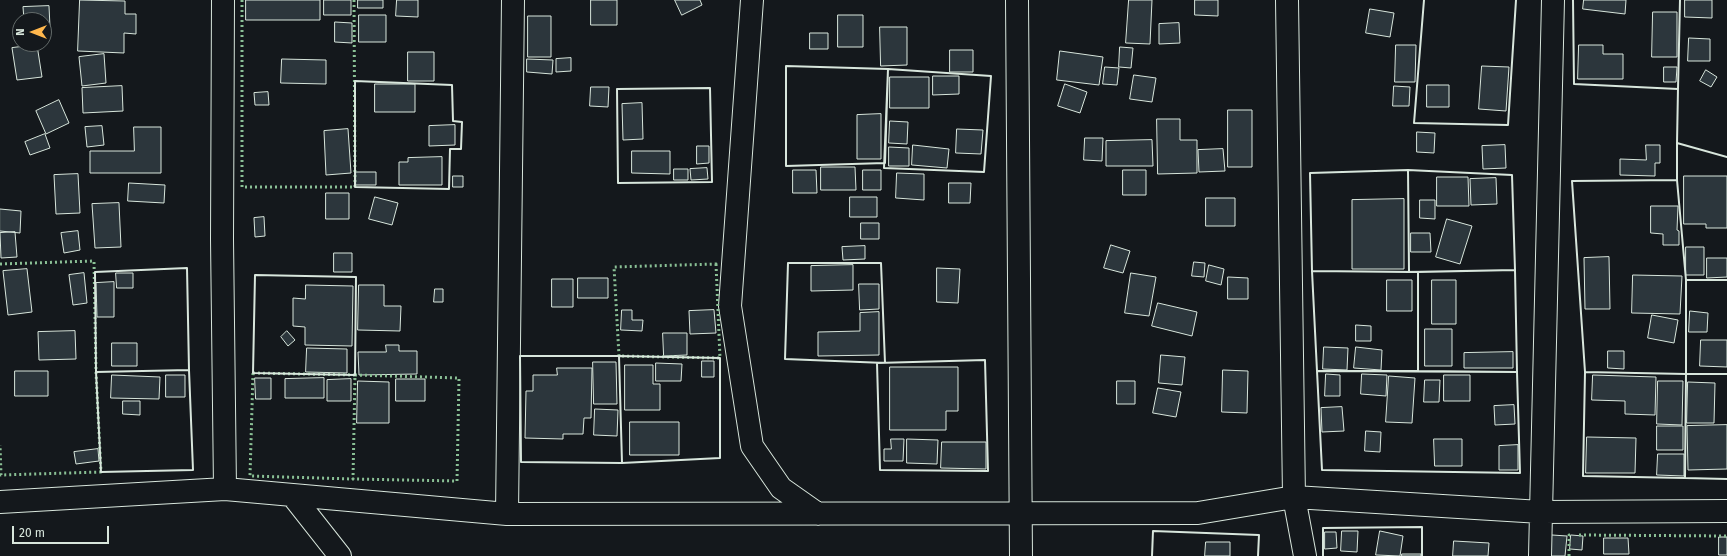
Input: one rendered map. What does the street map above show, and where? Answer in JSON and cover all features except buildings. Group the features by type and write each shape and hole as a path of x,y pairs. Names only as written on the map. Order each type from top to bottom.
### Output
{"street":[{"path":"223,0 222,239 225,489"},
{"path":"507,514 513,0"},
{"path":"752,0 730,306 752,446 781,488 818,514"},
{"path":"1016,0 1022,513 1021,556"},
{"path":"1287,0 1294,497 1305,556"},
{"path":"1540,556 1552,0"},
{"path":"0,502 225,489 507,514 1198,513 1294,497 1540,512 1727,511"},
{"path":"292,495 340,556"}],"hedge":[{"path":"242,0 242,187 355,187 354,0"},
{"path":"0,264 94,261 96,372 101,472 1,475 0,445"},
{"path":"716,264 720,358 619,356 614,267 716,264"},
{"path":"253,373 355,375 353,479 250,476 253,373"},
{"path":"355,375 459,378 457,481 353,479 355,375"},
{"path":"1569,556 1569,535 1573,535"},
{"path":"1579,535 1727,536"}],"wall":[{"path":"1424,0 1414,123 1508,125 1516,0"},
{"path":"1573,0 1574,84 1678,89 1680,0"},
{"path":"786,66 888,69 885,163 786,166 786,66"},
{"path":"888,69 991,76 984,172 884,168 888,69"},
{"path":"355,81 452,85 453,121 462,122 461,149 450,149 449,189 355,187 355,81"},
{"path":"710,88 712,182 618,183 617,89 710,88"},
{"path":"1677,143 1678,88"},
{"path":"1677,181 1677,143 1727,157"},
{"path":"1408,170 1512,175 1515,270 1409,272 1408,170"},
{"path":"1408,170 1409,272 1312,271 1310,173 1408,170"},
{"path":"1677,180 1686,280 1686,374 1585,372 1572,181 1677,180"},
{"path":"788,263 881,263 885,363 785,359 788,263"},
{"path":"187,268 189,370 96,372 95,272 187,268"},
{"path":"1515,270 1517,372 1418,371 1418,272 1515,270"},
{"path":"1312,271 1418,272 1418,371 1317,371 1312,271"},
{"path":"255,275 356,277 355,375 253,373 255,275"},
{"path":"1686,282 1686,280 1727,280"},
{"path":"520,356 619,356 622,463 521,462 520,356"},
{"path":"619,356 720,358 720,458 622,463 619,356"},
{"path":"985,360 988,471 880,470 877,363 985,360"},
{"path":"189,370 193,470 101,472 96,372 189,370"},
{"path":"1317,371 1517,372 1520,473 1322,470 1317,371"},
{"path":"1585,372 1686,374 1685,478 1583,476 1585,372"},
{"path":"1686,374 1727,374"},
{"path":"1685,478 1727,479"},
{"path":"1323,556 1323,528 1422,527 1422,556"},
{"path":"1152,556 1153,531 1259,535 1258,556"}]}
